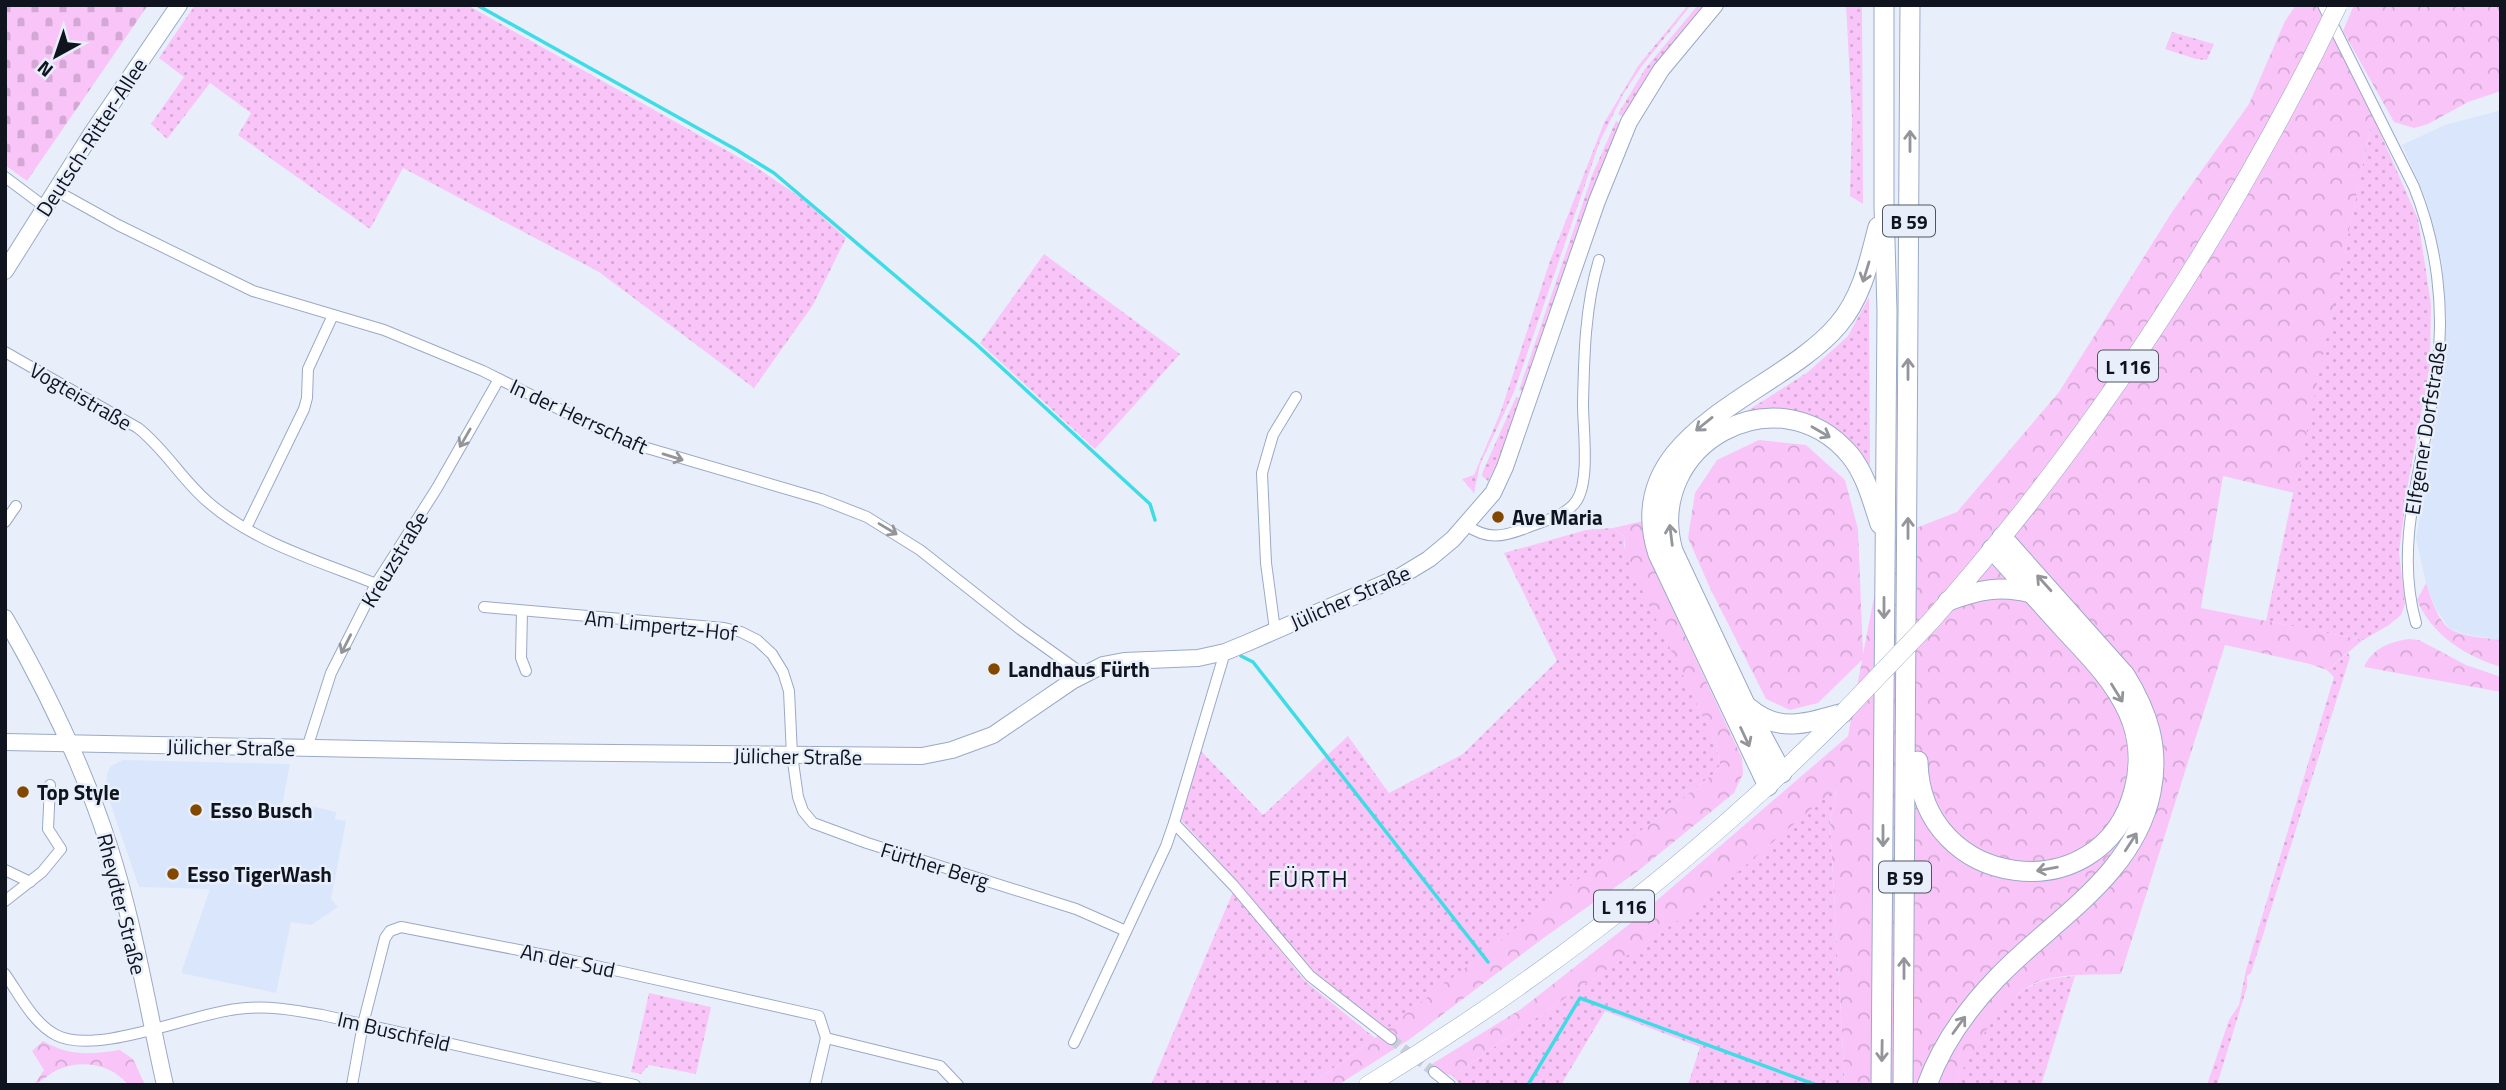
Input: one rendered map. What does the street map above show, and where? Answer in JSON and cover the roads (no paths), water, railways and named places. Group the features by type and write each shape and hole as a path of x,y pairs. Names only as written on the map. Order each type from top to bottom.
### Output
{"highway":[{"name":"B 59","path":"1881,1085 1887,311 1884,5"},
{"name":"B 59","path":"1903,1085 1910,5"},
{"path":"1775,780 1658,554 1653,527 1656,493 1673,457 1697,429 1798,362 1837,326 1860,291 1884,206"},
{"path":"1775,780 1746,706 1671,541 1669,524 1672,494 1678,476 1688,460 1727,428 1750,420 1788,419 1813,427 1839,444 1859,467 1885,540"},
{"path":"1907,670 1917,709 1920,788 1931,817 1951,842 1986,864 2011,871 2048,870 2070,864 2089,854 2114,830 2131,800 2138,764 2136,737 2129,714 2114,687 2031,593 1997,543"},
{"path":"1927,1085 1945,1045 1980,997 2007,968 2083,900 2117,863 2143,821 2155,771 2151,727 2141,701 2125,675 1997,543"},
{"path":"1948,601 1995,587 2031,593"},
{"path":"1746,706 1761,717 1789,726 1843,713"}],"main road":[{"name":"L 116","path":"1368,1085 1473,1017 1656,881 1775,780 1931,621 1997,543 2083,432 2184,283 2261,155 2338,5"}],"street":[{"name":"Deutsch-Ritter-Allee","path":"5,271 55,190 179,5"},
{"name":"Jülicher Straße","path":"5,742 906,757 953,750 1005,728 1083,674 1113,663 1198,658 1225,652 1275,631 1401,576 1437,553 1468,523 1493,493 1506,467 1622,136 1661,69 1715,5"},
{"name":"Elfgener Dorfstraße","path":"2323,5 2414,187 2423,212 2437,274 2440,321 2437,370 2407,543 2409,589 2416,623"},
{"path":"5,177 45,207"},
{"name":"In der Herrschaft","path":"55,190 118,225 253,291 384,330 499,379 623,440 810,496 867,517 920,550 1020,629 1083,674"},
{"path":"1468,523 1485,535 1502,537 1564,513 1578,498 1583,475 1589,303 1599,260"},
{"path":"246,528 306,404 309,369 333,315"},
{"name":"Vogteistraße","path":"5,352 138,428 200,496 246,528 276,543 376,583"},
{"name":"Kreuzstraße","path":"307,748 331,673 376,583 437,488 499,379"},
{"path":"1275,631 1266,563 1262,473 1273,435 1296,397"},
{"path":"5,522 16,506"},
{"name":"Am Limpertz-Hof","path":"484,607 710,626 735,630 752,637 772,654 787,681 792,755"},
{"path":"522,611 521,658 526,671"},
{"name":"Rheydter Straße","path":"5,618 45,688 97,809 118,875 165,1085"},
{"path":"1074,1044 1166,846 1225,652"},
{"name":"Fürther Berg","path":"792,755 801,807 817,825 920,861 1066,905 1126,931"},
{"path":"5,901 42,872 61,849 48,829 50,785"},
{"path":"1174,824 1234,887 1310,976 1391,1039"},
{"path":"5,870 30,882"},
{"name":"An der Sud","path":"363,1024 385,938 392,929 404,927 552,956 820,1016 826,1038"},
{"name":"Im Buschfeld","path":"5,974 41,1023 49,1031 65,1039 92,1041 209,1013 259,1007 363,1024 635,1085"},
{"path":"352,1085 363,1024"},
{"path":"815,1085 826,1038 940,1066 958,1085"},
{"path":"1434,1072 1450,1085"}],"waterway":[{"path":"477,5 774,173 977,345 1150,504 1155,520"},
{"path":"1241,656 1253,662 1488,962"},
{"path":"1528,1085 1580,998 1816,1085"}],"tunnel":[{"path":"1391,1039 1434,1072"}],"place":[{"name":"Ave Maria","path":"1498,517"},
{"name":"Landhaus Fürth","path":"994,669"},
{"name":"Top Style","path":"23,792"},
{"name":"Esso Busch","path":"196,810"},
{"name":"Esso TigerWash","path":"173,874"}],"district":[{"name":"FÜRTH","path":"1309,878"}]}
